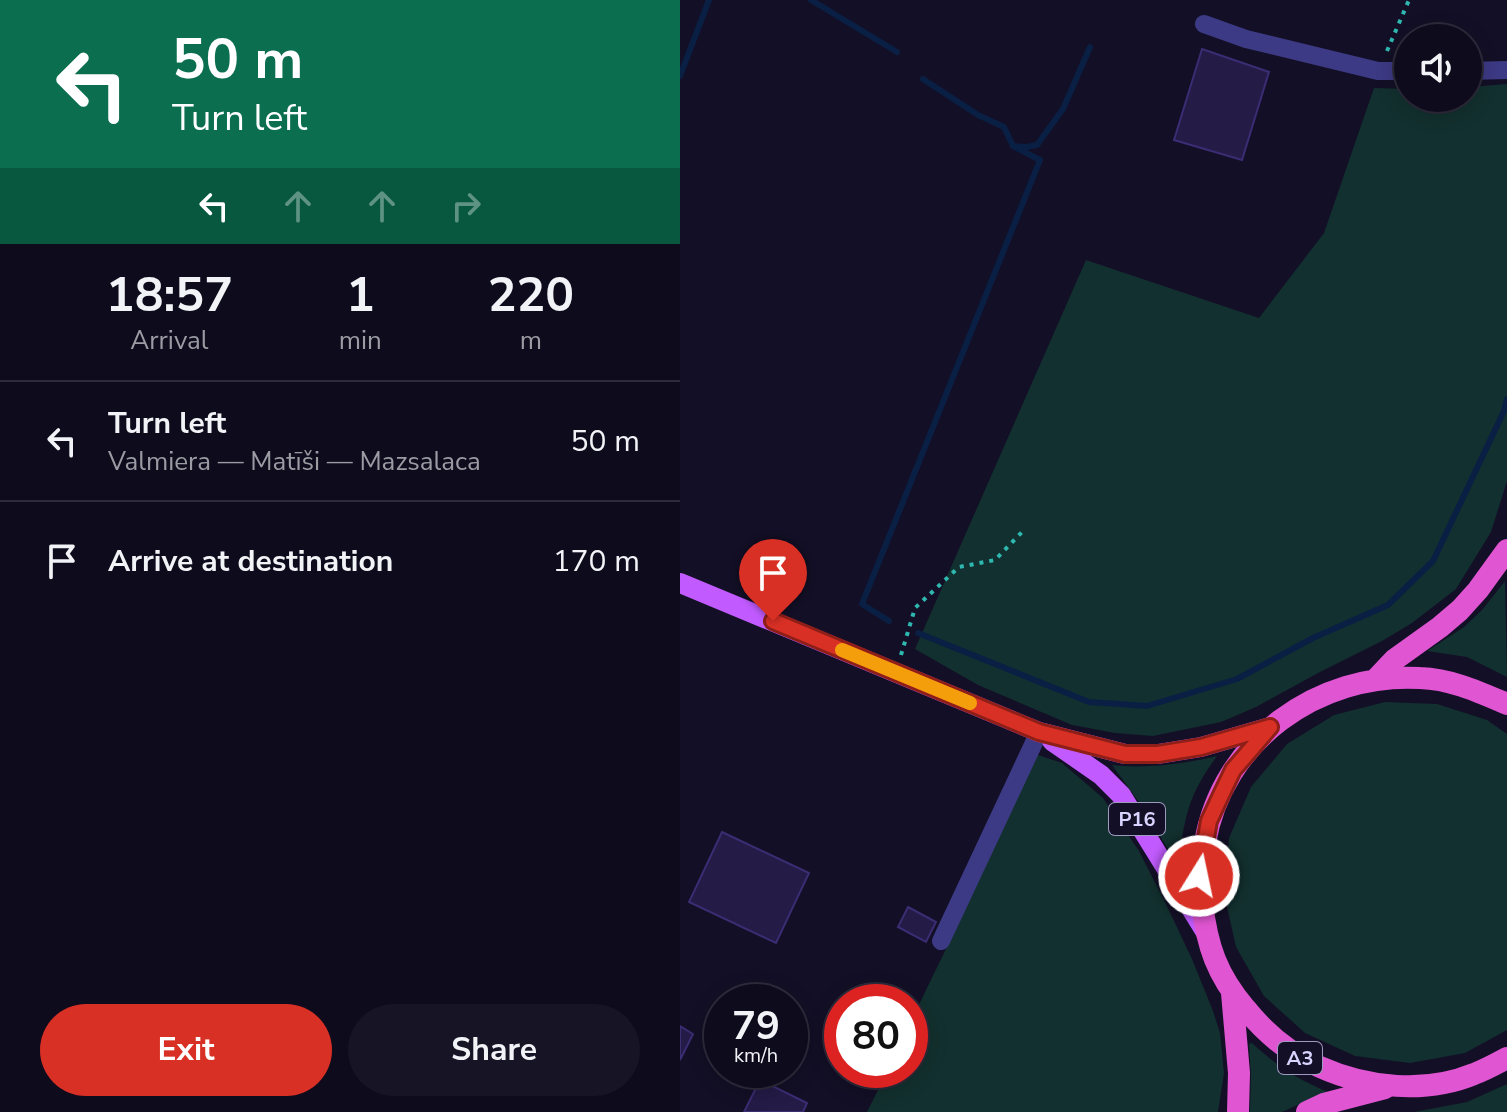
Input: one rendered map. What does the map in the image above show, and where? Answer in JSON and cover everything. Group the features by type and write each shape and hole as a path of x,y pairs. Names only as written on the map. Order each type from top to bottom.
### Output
{"highway":[{"name":"A3","path":"1376,679 1394,660 1460,610 1507,550"},
{"name":"A3","path":"1507,704 1467,687 1422,678 1376,679 1338,688 1302,704 1270,727 1233,770 1209,821 1199,876 1212,954 1232,993 1262,1030 1300,1058 1343,1077 1390,1086 1431,1085 1472,1075 1507,1060"},
{"name":"A3","path":"1232,993 1239,1073 1238,1112"},
{"name":"A3","path":"1307,1112 1324,1104 1390,1086"}],"main road":[{"name":"P16","path":"680,583 1039,732 1125,754 1158,754 1201,747 1270,727"},
{"name":"P16","path":"1039,732 1101,775 1121,795 1206,932"}],"street":[{"path":"1204,24 1246,39 1378,71 1394,71"},
{"path":"1482,71 1507,70"},
{"path":"941,941 1039,732"}],"path":[{"path":"1378,71 1409,0"},
{"path":"896,672 915,608 959,567 995,560 1023,531"}],"green space":[{"path":"1507,84 1507,481 1491,532 1456,589 1412,623 1382,641 1256,707 1221,722 1153,736 1072,725 978,685 915,649 1086,260 1259,318 1324,233 1374,88 1394,89 1394,112 1482,112 1482,86"},
{"path":"1505,581 1507,677 1467,657 1427,651 1464,627"},
{"path":"1385,702 1437,704 1487,720 1507,734 1507,1030 1465,1053 1410,1063 1355,1056 1305,1033 1264,996 1236,947 1224,893 1229,838 1251,787 1287,744 1334,715"},
{"path":"1038,755 1062,763 1103,798 1139,851 1192,959 1220,1033 1224,1073 1218,1112 867,1112 879,1088 928,1088 928,986 1029,761"},
{"path":"1217,756 1190,804 1179,867 1112,765 1164,765"},
{"path":"1252,1043 1288,1072 1330,1093 1282,1112 1250,1112 1249,1044"},
{"path":"1507,1084 1507,1112 1414,1112 1467,1102"}],"building":[{"path":"1202,49 1269,72 1242,160 1174,140"},
{"path":"722,832 809,873 776,943 689,902"},
{"path":"908,907 936,922 926,942 898,927"},
{"path":"680,1026 693,1034 680,1060"},
{"path":"756,1088 776,1088 807,1103 803,1112 744,1112"}],"waterway":[{"path":"680,76 709,0"},
{"path":"811,0 897,52"},
{"path":"923,79 978,115 1004,127 1013,146 1037,145 1063,109 1090,47"},
{"path":"889,621 862,604 1040,160 1013,146"},
{"path":"918,633 1089,702 1147,706 1237,679 1313,638 1388,605 1433,561 1507,399"}],"slow traffic":[{"path":"842,650 970,703"}],"route":[{"path":"773,621 1039,732 1125,754 1158,754 1201,747 1270,727 1233,770 1221,795 1209,821 1199,876"}]}
